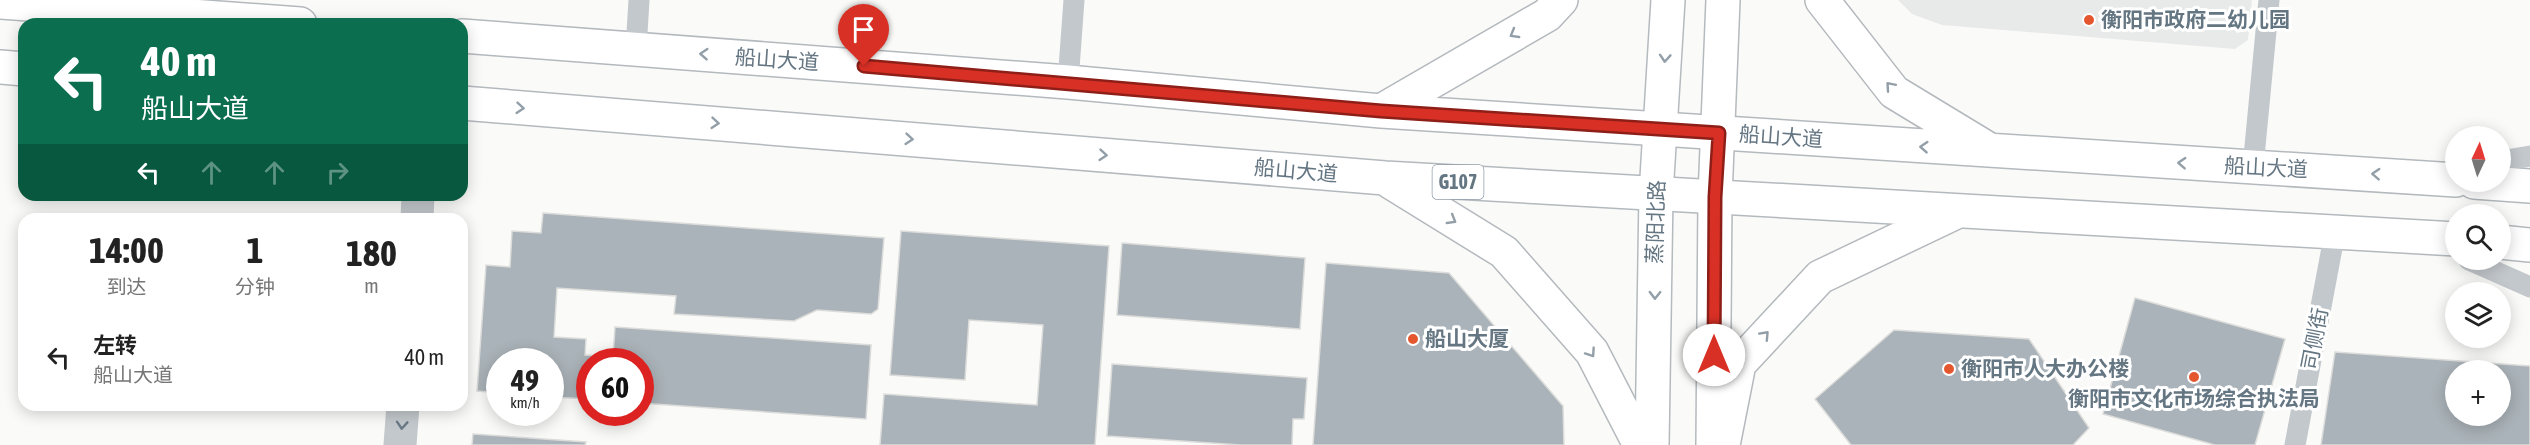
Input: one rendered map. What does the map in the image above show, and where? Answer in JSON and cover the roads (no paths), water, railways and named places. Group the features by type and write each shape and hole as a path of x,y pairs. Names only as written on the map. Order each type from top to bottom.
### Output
{"main road":[{"path":"1381,111 1547,15 1561,0"},
{"name":"蒸阳北路","path":"1652,445 1656,194 1668,0"},
{"path":"1713,445 1715,197 1724,0"},
{"path":"1822,0 1894,92 1992,152"},
{"path":"0,2 218,18"},
{"name":"船山大道","path":"468,36 1068,82 1381,111 1992,152 2445,179"},
{"path":"0,67 18,68"},
{"name":"船山大道","path":"468,103 1384,178 2445,238"},
{"path":"1384,178 1504,252 1592,352 1640,445"},
{"path":"2511,185 2530,186"},
{"path":"1723,445 1739,364 1820,277 1959,211"},
{"path":"2511,244 2530,245"}],"street":[{"path":"400,445 403,411"}],"lane":[{"path":"636,49 639,0"},
{"path":"1068,82 1074,0"},
{"path":"2253,167 2269,0"},
{"path":"2511,159 2530,156"},
{"path":"2417,177 2445,172"},
{"name":"司侧街","path":"2295,445 2335,232"},
{"path":"2418,237 2445,248"},
{"path":"2492,270 2530,287"}],"place":[{"name":"衡阳市政府二幼儿园","path":"2089,20"},
{"name":"船山大厦","path":"1413,339"},
{"name":"衡阳市人大办公楼","path":"1949,369"},
{"name":"衡阳市文化市场综合执法局","path":"2194,377"}]}
